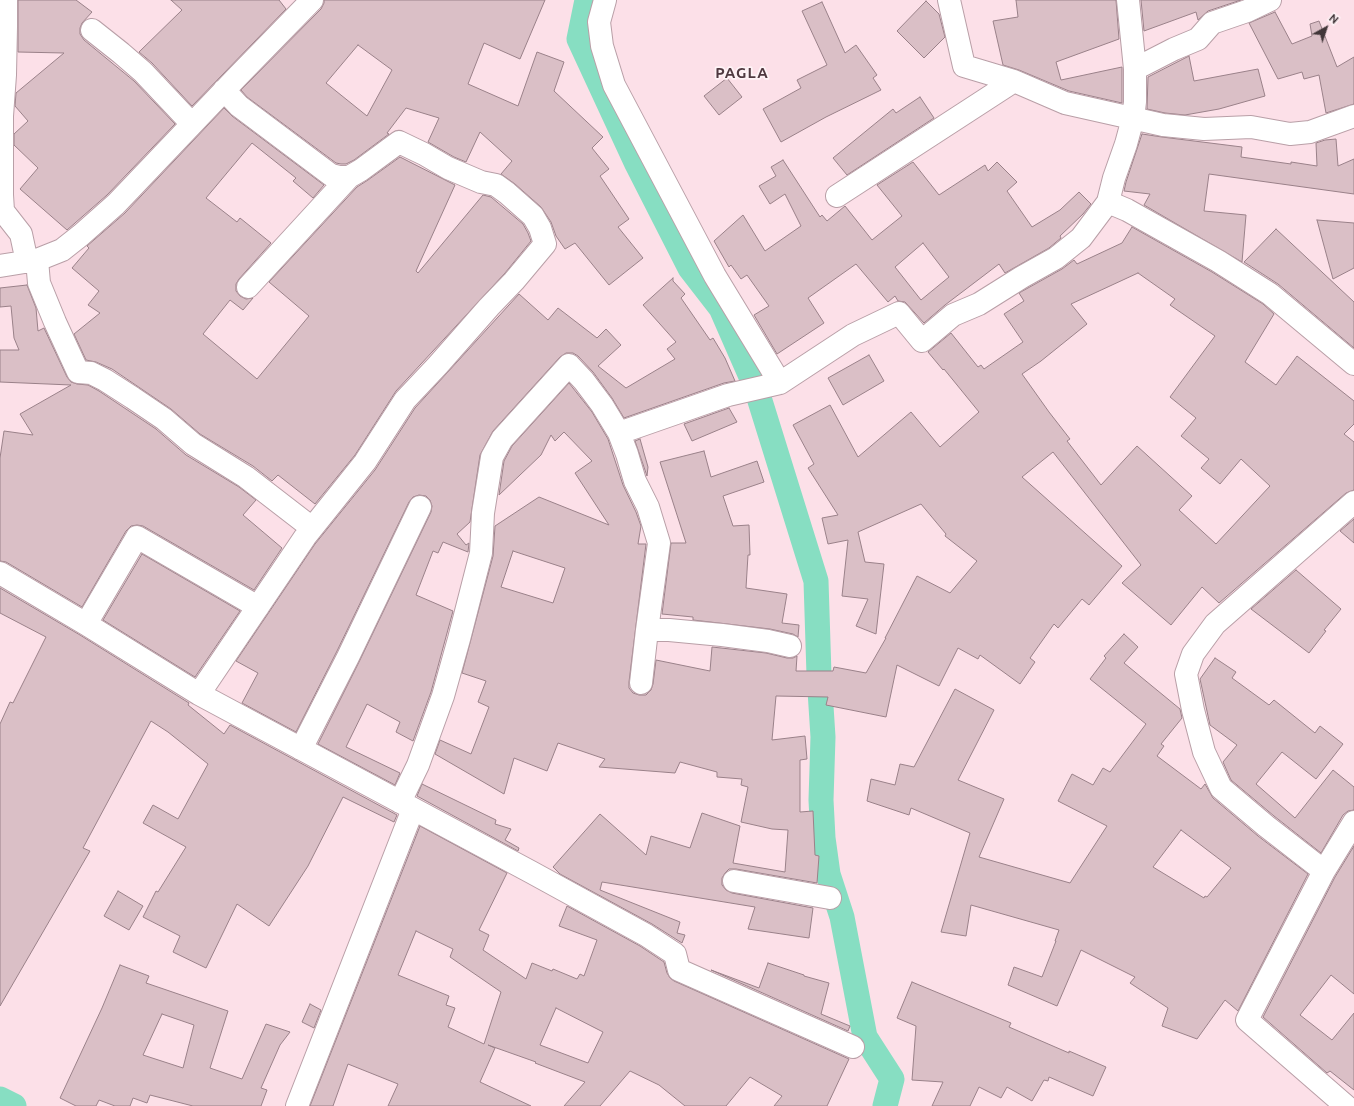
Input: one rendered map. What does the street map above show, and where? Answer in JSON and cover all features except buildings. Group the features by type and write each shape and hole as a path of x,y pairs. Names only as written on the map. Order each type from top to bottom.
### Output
{"street":[{"path":"6,0 6,43 2,116 3,211 21,234 55,322 78,372 91,373 133,398 164,419 193,444 226,466 246,477 312,528"},
{"path":"0,266 32,261 62,250 81,235 116,204 312,0"},
{"path":"605,0 599,22 602,46 614,85 715,276 780,383"},
{"path":"949,0 964,66 1014,82 1065,103 1163,125 1204,129 1251,127 1290,134 1310,132 1354,116"},
{"path":"619,433 728,395 780,383 853,335 899,312 922,341 952,315 979,304 1056,258 1081,238 1108,202 1133,118 1135,102 1135,69 1128,0"},
{"path":"1135,69 1174,49 1198,39 1212,23 1247,11 1270,0"},
{"path":"92,30 143,72 192,124"},
{"path":"837,196 1014,82"},
{"path":"224,90 239,106 331,175 349,177"},
{"path":"199,694 304,537 366,462 405,400 438,366 545,244 540,228 532,216 513,198 496,185 481,182 448,168 399,142 349,177 296,237 248,287"},
{"path":"1108,202 1127,210 1218,261 1270,294 1354,364"},
{"path":"297,1106 406,805 443,696 459,639 480,553 492,457 502,439 569,365 584,381 602,405 619,433 635,481 648,507 659,543 641,683"},
{"path":"1324,871 1266,826 1221,788 1204,752 1193,710 1186,674 1193,654 1215,624 1354,502"},
{"path":"301,749 348,657 420,507"},
{"path":"86,624 137,537 258,607"},
{"path":"0,573 199,694 531,872 646,936 674,954 678,970 853,1048"},
{"path":"647,630 669,630 722,635 768,641 790,646"},
{"path":"1346,1106 1247,1020 1324,871 1354,822"},
{"path":"734,881 830,898"}],"waterway":[{"path":"587,0 579,39 636,162 690,268 721,308 756,388 816,581 819,675 823,737 821,800 823,838 828,874 842,917 865,1037 892,1079 885,1106"},
{"path":"0,1099 14,1106"}],"district":[{"name":"PAGLA","path":"742,73"}]}
